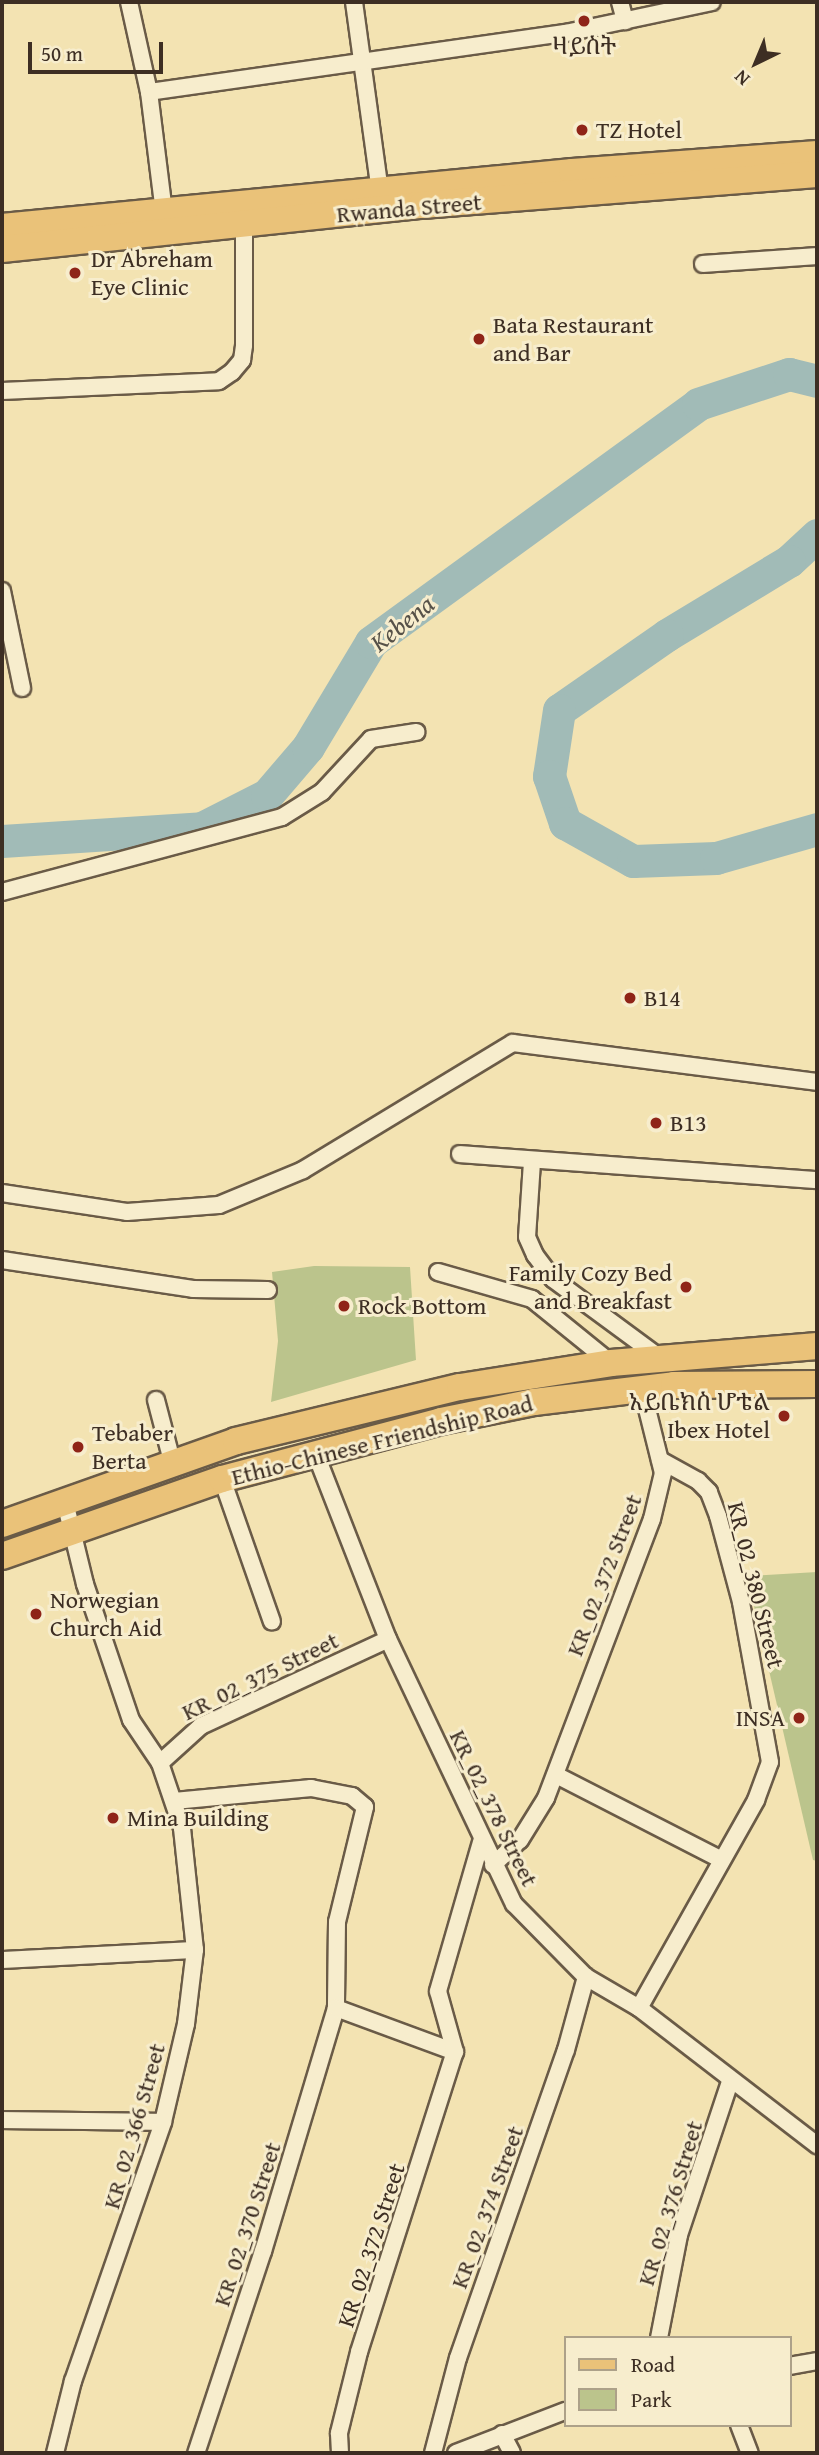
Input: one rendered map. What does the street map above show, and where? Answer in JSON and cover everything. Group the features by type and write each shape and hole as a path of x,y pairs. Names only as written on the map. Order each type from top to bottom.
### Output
{"main road":[{"name":"Rwanda Street","path":"2,249 244,214 380,191 817,154"},
{"name":"Rwanda Street","path":"2,227 164,212 244,214 422,205 817,174"},
{"name":"Ethio-Chinese Friendship Road","path":"2,1524 64,1498 236,1441 460,1387 611,1363 817,1346"},
{"name":"Ethio-Chinese Friendship Road","path":"2,1556 72,1528 315,1452 534,1402 642,1389 817,1384"}],"street":[{"path":"129,2 149,92 164,212"},
{"path":"354,2 380,191"},
{"path":"620,2 625,21"},
{"path":"149,92 364,63 625,21 712,2"},
{"path":"2,391 219,381 232,372 242,360 244,345 244,214"},
{"path":"704,264 817,256"},
{"path":"2,590 22,688"},
{"path":"2,892 282,817 322,792 371,739 416,732"},
{"path":"2,1193 127,1212 219,1205 303,1170 513,1043 817,1082"},
{"path":"460,1154 532,1162 817,1180"},
{"path":"532,1162 527,1237 534,1255 553,1279 660,1358"},
{"path":"2,1260 157,1285 268,1290"},
{"path":"438,1272 532,1299 611,1363"},
{"name":"KR_02_372 Street","path":"493,1866 534,1821 556,1775 602,1642 652,1519 662,1485 660,1460 642,1389"},
{"path":"156,1399 172,1461"},
{"name":"KR_02_378 Street","path":"315,1452 388,1639 481,1842 514,1904 586,1977 639,2008 730,2082 817,2145"},
{"name":"KR_02_380 Street","path":"639,2008 763,1786 770,1762 768,1739 741,1602 709,1492 688,1474 660,1460"},
{"path":"222,1479 272,1622"},
{"name":"KR_02_366 Street","path":"55,2453 73,2381 163,2122 186,2024 195,1950 182,1828 160,1763 131,1720 85,1584 64,1498"},
{"name":"KR_02_375 Street","path":"160,1763 201,1726 388,1639"},
{"path":"556,1775 720,1859"},
{"name":"KR_02_370 Street","path":"174,1801 311,1788 345,1793 365,1807 337,1922 336,2008 196,2453"},
{"path":"455,2052 438,1991 481,1842"},
{"path":"2,1960 195,1950"},
{"name":"KR_02_374 Street","path":"433,2453 458,2358 566,2050 586,1977"},
{"path":"336,2008 455,2052"},
{"name":"KR_02_372 Street","path":"340,2453 339,2433 359,2352 455,2052"},
{"name":"KR_02_376 Street","path":"659,2336 679,2235 730,2082"},
{"path":"2,2120 163,2122"},
{"path":"791,2366 817,2361"},
{"path":"456,2453 564,2411"},
{"path":"740,2427 750,2453"},
{"path":"502,2434 512,2453"}],"green space":[{"name":"Rock Bottom","path":"314,1266 410,1267 416,1360 271,1402 278,1341 272,1272"},
{"name":"INSA","path":"817,1572 817,1861 813,1860 747,1576"}],"waterway":[{"name":"Kebena","path":"2,841 202,828 267,795 308,747 371,642 698,404 789,374 817,381"},
{"name":"Kebena","path":"817,535 789,561 667,635 559,710 549,776 565,823 633,861 716,858 817,829"}],"place":[{"name":"ዛይስት","path":"584,21"},
{"name":"TZ Hotel","path":"582,130"},
{"name":"Dr Abreham Eye Clinic","path":"75,273"},
{"name":"Bata Restaurant and Bar","path":"479,339"},
{"name":"B14","path":"630,998"},
{"name":"B13","path":"656,1123"},
{"name":"Family Cozy Bed and Breakfast","path":"686,1287"},
{"name":"Rock Bottom","path":"344,1306"},
{"name":"አይቤክስ ሆቴል Ibex Hotel","path":"784,1416"},
{"name":"Tebaber Berta","path":"78,1447"},
{"name":"Norwegian Church Aid","path":"36,1614"},
{"name":"INSA","path":"799,1718"},
{"name":"Mina Building","path":"113,1818"}]}
